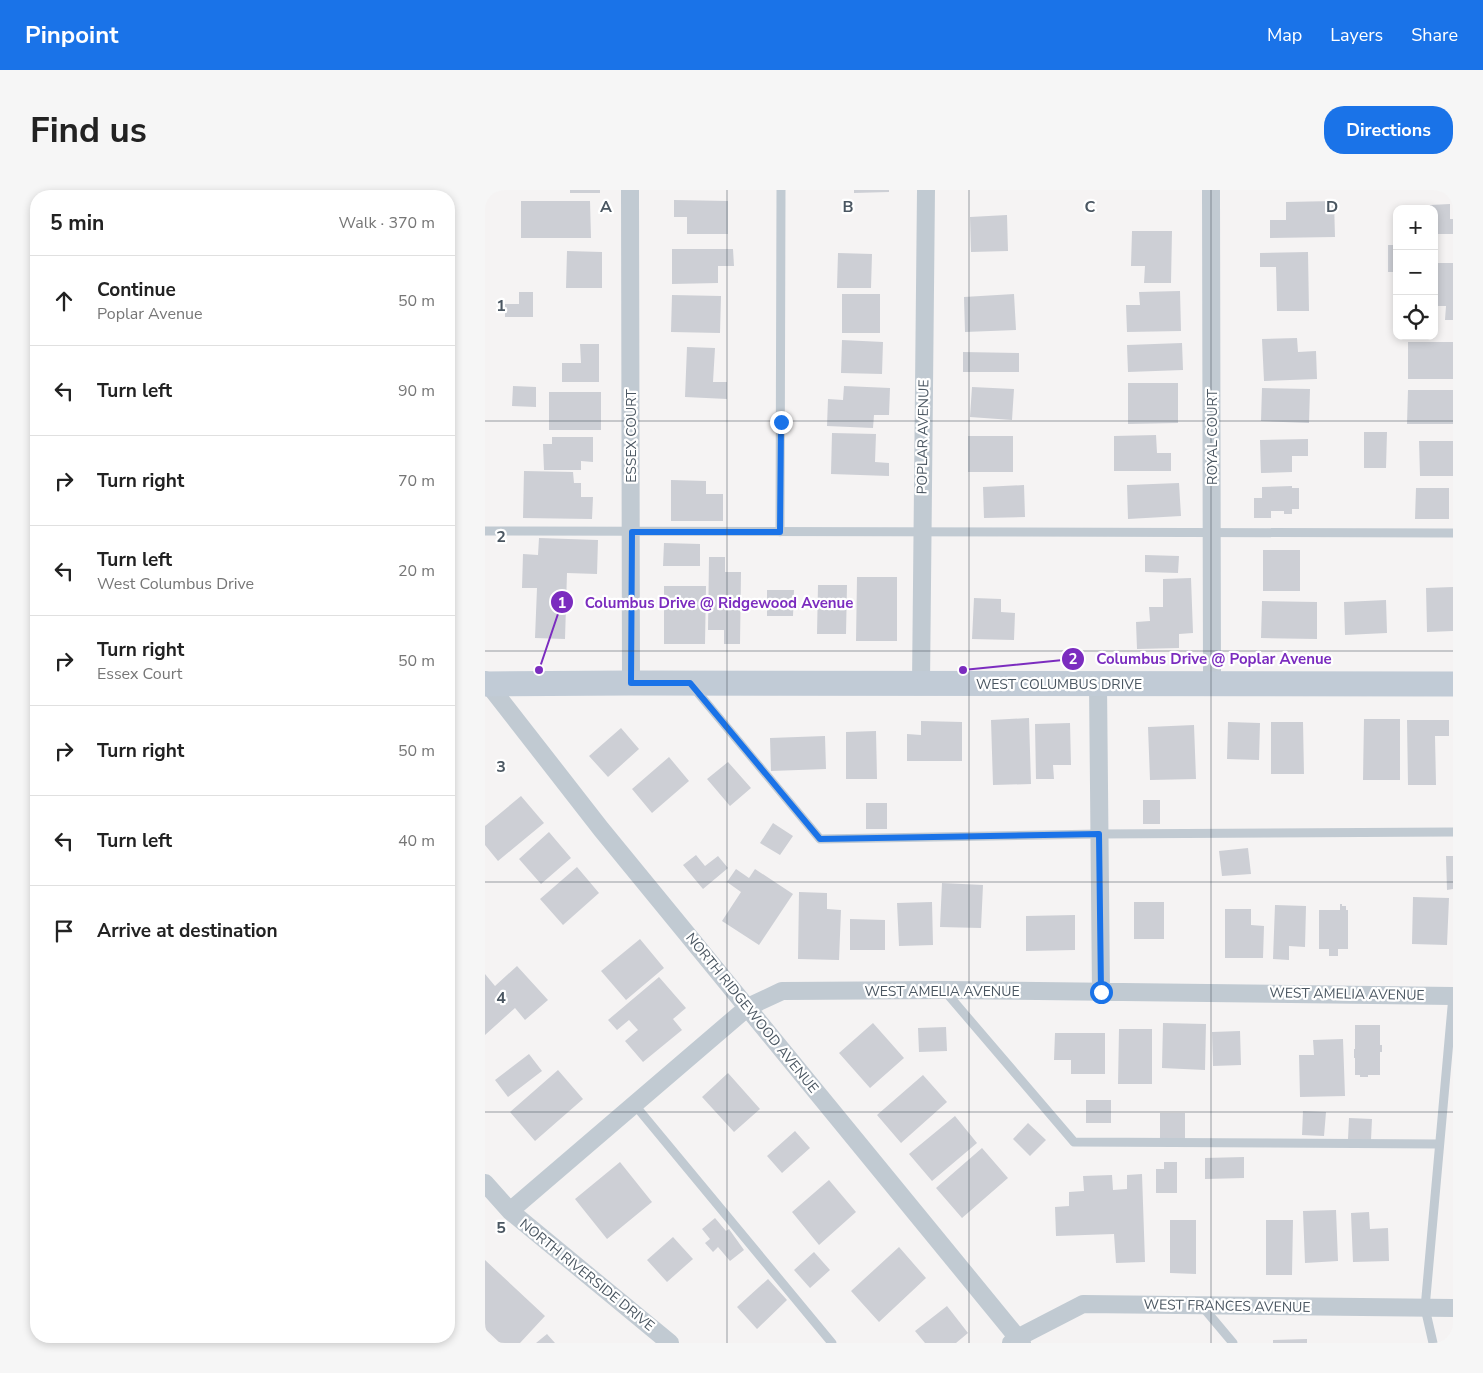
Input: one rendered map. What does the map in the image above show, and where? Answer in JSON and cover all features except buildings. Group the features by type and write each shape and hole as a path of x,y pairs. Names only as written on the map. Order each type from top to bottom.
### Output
{"main road":[{"name":"WEST COLUMBUS DRIVE","path":"486,683 1453,684"}],"street":[{"name":"ESSEX COURT","path":"630,190 631,683"},
{"name":"POPLAR AVENUE","path":"921,684 926,190"},
{"name":"ROYAL COURT","path":"1211,190 1212,684"},
{"name":"NORTH RIDGEWOOD AVENUE","path":"486,683 601,829 1016,1341"},
{"path":"1098,684 1101,992"},
{"name":"WEST AMELIA AVENUE","path":"510,1211 747,1007 782,991 944,990 1453,996"},
{"name":"NORTH RIVERSIDE DRIVE","path":"485,1183 510,1211 670,1343"},
{"name":"WEST FRANCES AVENUE","path":"1016,1341 1083,1304 1453,1308"}],"lane":[{"path":"780,532 781,190"},
{"path":"485,532 1453,533"},
{"path":"690,683 820,839 1099,834 1453,832"},
{"path":"944,990 1074,1142 1439,1144"},
{"path":"1433,1343 1425,1308 1453,996"},
{"path":"635,1104 832,1343"},
{"path":"1202,1305 1233,1343"}],"place":[{"name":"Columbus Drive @ Ridgewood Avenue","path":"539,670"},
{"name":"Columbus Drive @ Poplar Avenue","path":"963,670"}],"route":[{"path":"781,422 780,532 632,532 631,683 690,683 820,839 1099,834 1101,992"}]}
